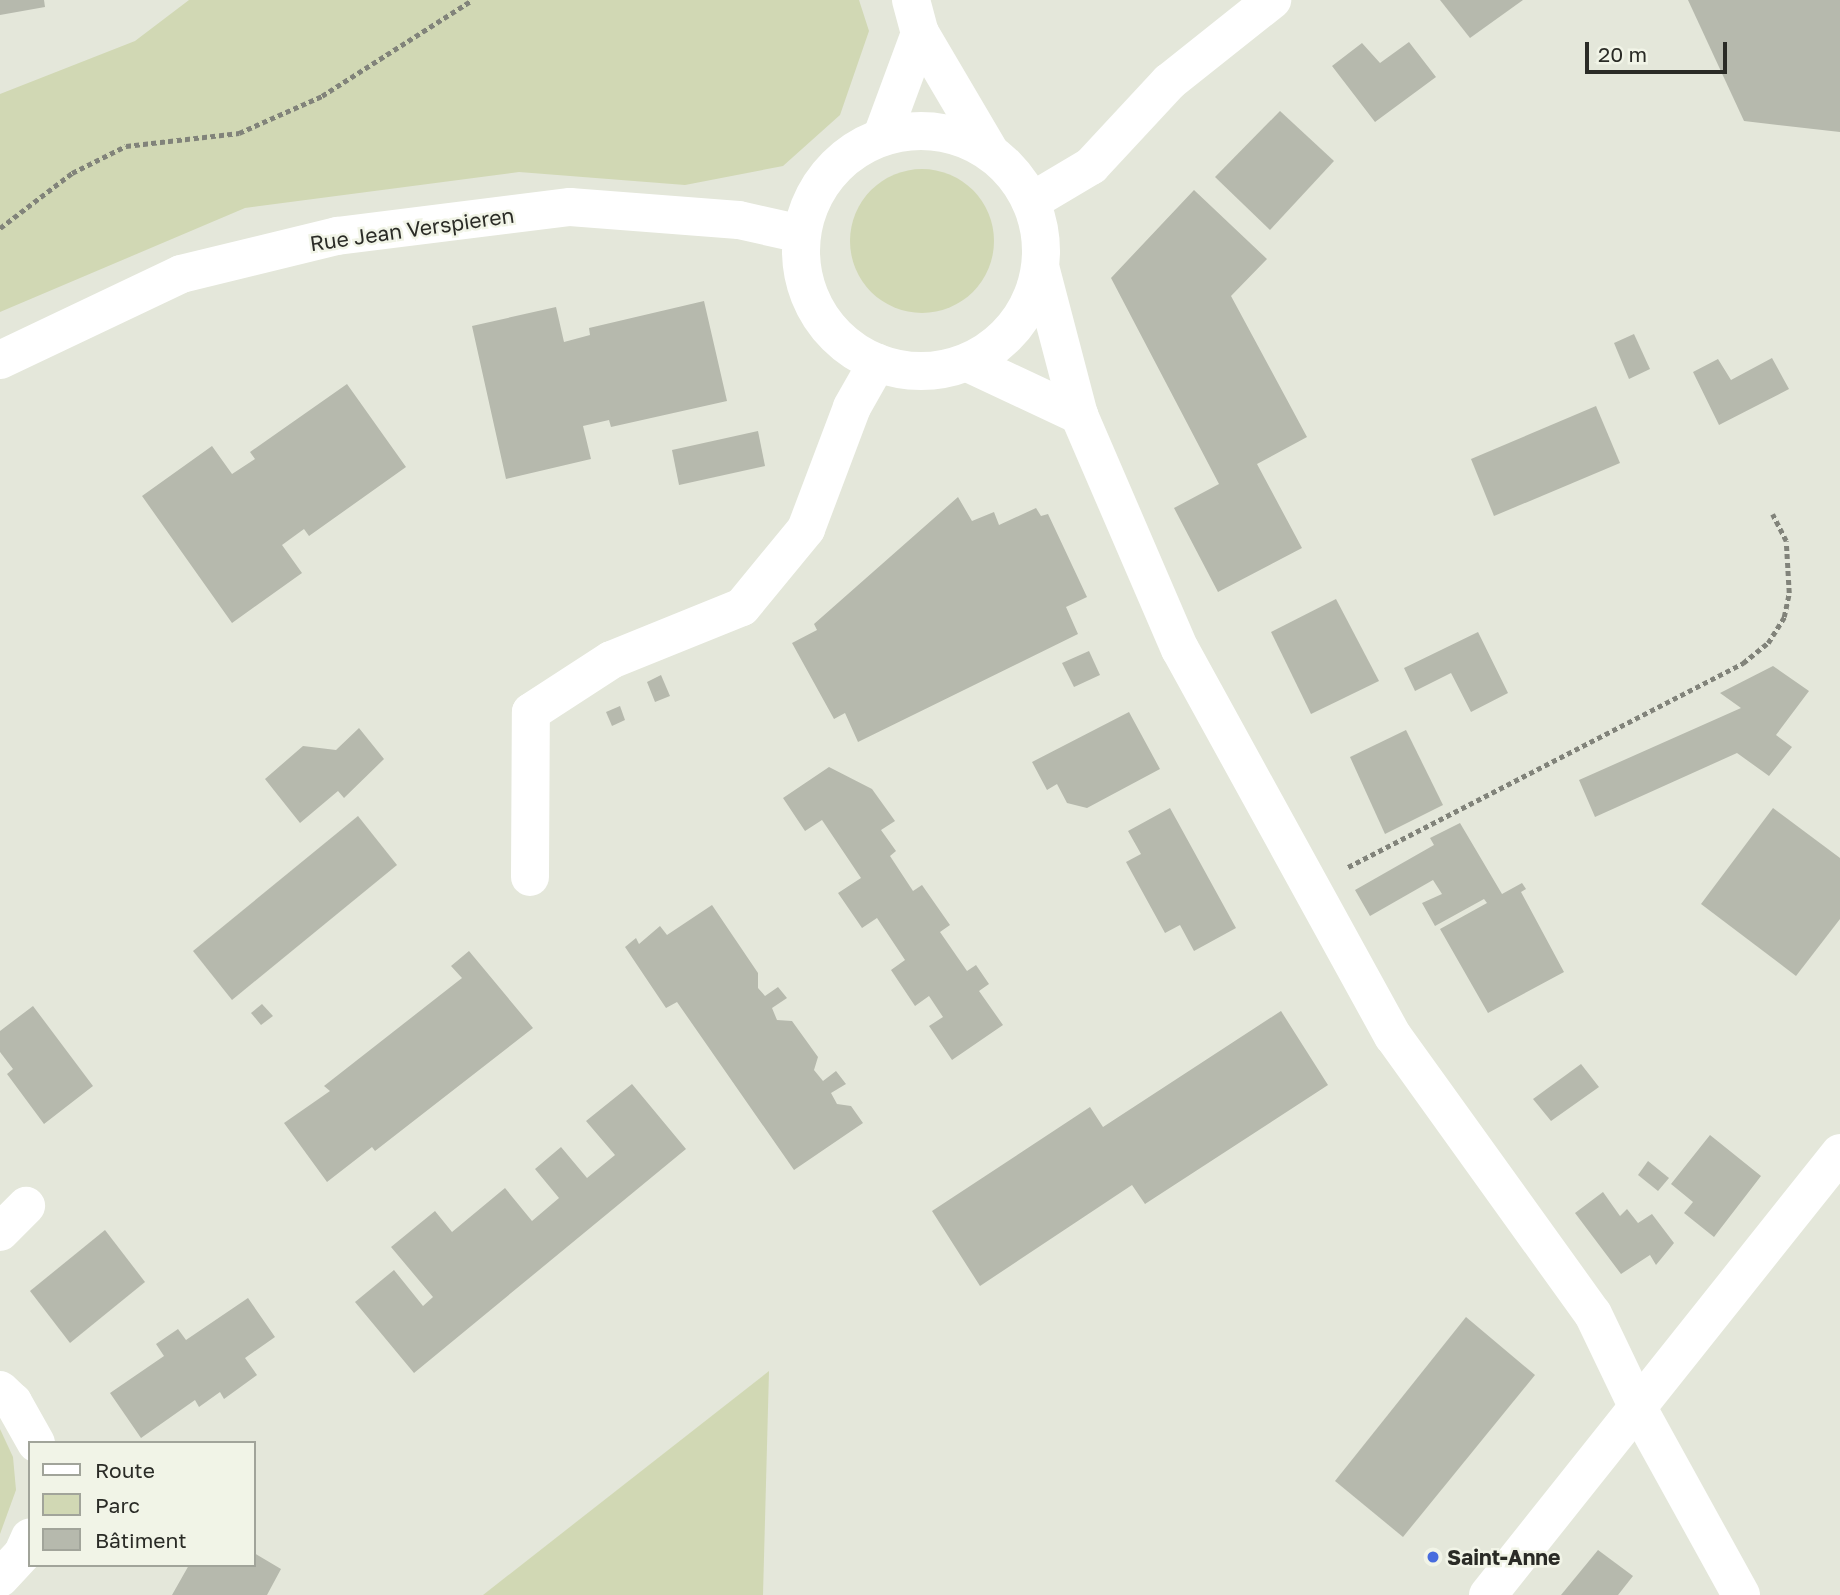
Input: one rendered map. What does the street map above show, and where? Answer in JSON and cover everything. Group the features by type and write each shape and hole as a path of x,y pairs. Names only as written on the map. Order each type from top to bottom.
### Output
{"street":[{"path":"1032,201 1091,166 1169,82 1272,0"},
{"path":"916,16 990,152"},
{"path":"882,136 916,16"},
{"path":"1041,270 1020,319 1002,340 968,363 937,370 907,371 877,363 842,342 817,312 802,274 801,234 811,201 828,173 853,151 882,136 920,130 957,135 990,152 1010,170 1032,201 1040,229 1041,270 1080,415 1180,649 1393,1037 1593,1314 1639,1410 1741,1595"},
{"name":"Rue Jean Verspieren","path":"0,360 181,275 337,236 570,207 739,220 801,234"},
{"path":"530,877 531,712 611,660 742,607 806,529 852,407 877,363"},
{"path":"968,363 1080,415"},
{"path":"1488,1595 1639,1410 1840,1153"},
{"path":"0,1391 13,1402 35,1441"},
{"path":"0,1578 23,1553 28,1542"}],"path":[{"path":"0,228 72,173 126,146 239,133 322,96 472,0"},
{"path":"0,217 8,222"},
{"path":"1310,887 1743,663 1768,643 1784,617 1790,593 1786,541 1772,514"}],"green space":[{"path":"189,0 859,0 869,31 840,115 783,166 685,185 519,172 245,208 0,312 0,94 135,41"},
{"path":"922,169 950,175 973,190 988,213 994,241 988,269 973,292 950,307 922,313 894,307 871,292 856,269 850,241 856,213 871,190 894,175"},
{"path":"769,1371 763,1595 483,1595"},
{"path":"0,1429 13,1457 16,1490 0,1534"}],"building":[{"path":"0,0 44,0 45,7 0,15"},
{"path":"1440,0 1523,0 1470,38"},
{"path":"1688,0 1840,0 1840,132 1744,121"},
{"path":"1409,42 1436,77 1375,122 1332,66 1362,43 1380,63"},
{"path":"1280,111 1334,161 1270,230 1215,177"},
{"path":"1194,190 1267,259 1231,296 1307,437 1257,464 1302,548 1218,592 1174,508 1219,484 1111,278"},
{"path":"704,301 727,401 611,427 609,420 583,426 591,459 506,479 472,326 556,307 564,342 590,335 589,328"},
{"path":"1634,334 1650,369 1629,379 1614,343"},
{"path":"1772,358 1789,389 1719,425 1693,372 1718,359 1731,380"},
{"path":"347,384 406,467 309,536 304,529 282,545 302,573 232,623 142,496 212,446 232,474 255,459 250,452"},
{"path":"1596,406 1620,463 1494,516 1471,459"},
{"path":"758,431 765,466 679,485 672,450"},
{"path":"958,497 972,521 994,512 999,525 1036,508 1041,516 1048,514 1087,597 1066,607 1078,634 858,742 845,713 834,719 792,643 817,630 814,624"},
{"path":"1336,599 1379,681 1311,714 1271,632"},
{"path":"1478,632 1508,693 1471,712 1451,673 1415,691 1404,668"},
{"path":"1089,651 1100,675 1074,687 1062,663"},
{"path":"1773,666 1809,691 1776,735 1792,747 1769,776 1737,753 1595,817 1579,780 1741,708 1720,693"},
{"path":"661,675 670,696 655,702 647,682"},
{"path":"620,706 625,720 612,726 606,712"},
{"path":"1129,712 1160,769 1087,808 1067,803 1057,784 1047,790 1032,762"},
{"path":"359,728 384,759 344,798 338,791 300,823 265,779 303,746 336,750"},
{"path":"1406,730 1443,805 1385,834 1350,757"},
{"path":"829,767 872,789 895,821 881,830 896,851 890,856 913,891 922,885 950,925 940,932 967,971 976,965 989,984 979,991 1003,1025 952,1060 929,1026 943,1017 929,996 915,1006 891,970 905,960 877,918 862,928 838,893 861,878 822,820 805,831 783,798"},
{"path":"1170,808 1236,928 1194,951 1180,925 1165,933 1126,862 1141,854 1128,831"},
{"path":"1773,808 1840,858 1840,919 1796,976 1701,904"},
{"path":"358,816 397,865 232,1000 193,951"},
{"path":"1460,823 1502,894 1522,883 1526,889 1521,892 1564,972 1488,1013 1440,929 1487,903 1484,899 1435,926 1422,903 1442,894 1433,880 1370,916 1355,890 1434,845 1430,838"},
{"path":"712,905 758,973 758,988 765,996 778,987 787,998 772,1008 777,1020 792,1021 818,1057 814,1070 823,1081 836,1071 846,1084 831,1093 837,1104 851,1106 863,1123 794,1170 677,1002 666,1008 625,947 636,938 639,944 660,926 667,935"},
{"path":"469,951 533,1028 375,1151 372,1147 327,1182 284,1123 330,1091 324,1086 462,978 451,966"},
{"path":"262,1004 273,1016 261,1025 251,1013"},
{"path":"33,1006 93,1086 44,1124 7,1074 13,1069 0,1052 0,1031"},
{"path":"1281,1011 1328,1085 1145,1204 1132,1185 980,1286 932,1211 1090,1107 1103,1127"},
{"path":"1581,1064 1599,1087 1551,1121 1533,1099"},
{"path":"632,1084 686,1149 414,1373 355,1302 394,1270 423,1306 433,1297 391,1247 435,1211 452,1232 505,1188 532,1221 559,1198 535,1169 561,1147 587,1178 615,1155 586,1121"},
{"path":"1710,1135 1761,1176 1714,1237 1684,1213 1693,1202 1671,1184"},
{"path":"1648,1161 1669,1178 1658,1191 1638,1175"},
{"path":"1603,1192 1620,1216 1627,1209 1638,1223 1652,1214 1674,1243 1656,1265 1650,1255 1621,1274 1575,1213"},
{"path":"105,1230 145,1282 70,1343 30,1291"},
{"path":"248,1298 275,1337 245,1358 257,1375 224,1399 220,1392 199,1407 195,1400 141,1438 110,1393 164,1356 156,1344 178,1329 186,1340"},
{"path":"1466,1317 1535,1375 1403,1537 1335,1481"},
{"path":"1598,1550 1633,1576 1618,1595 1561,1595"},
{"path":"256,1554 281,1569 267,1595 172,1595 188,1567 256,1567"}],"place":[{"name":"Saint-Anne","path":"1433,1557"}]}
